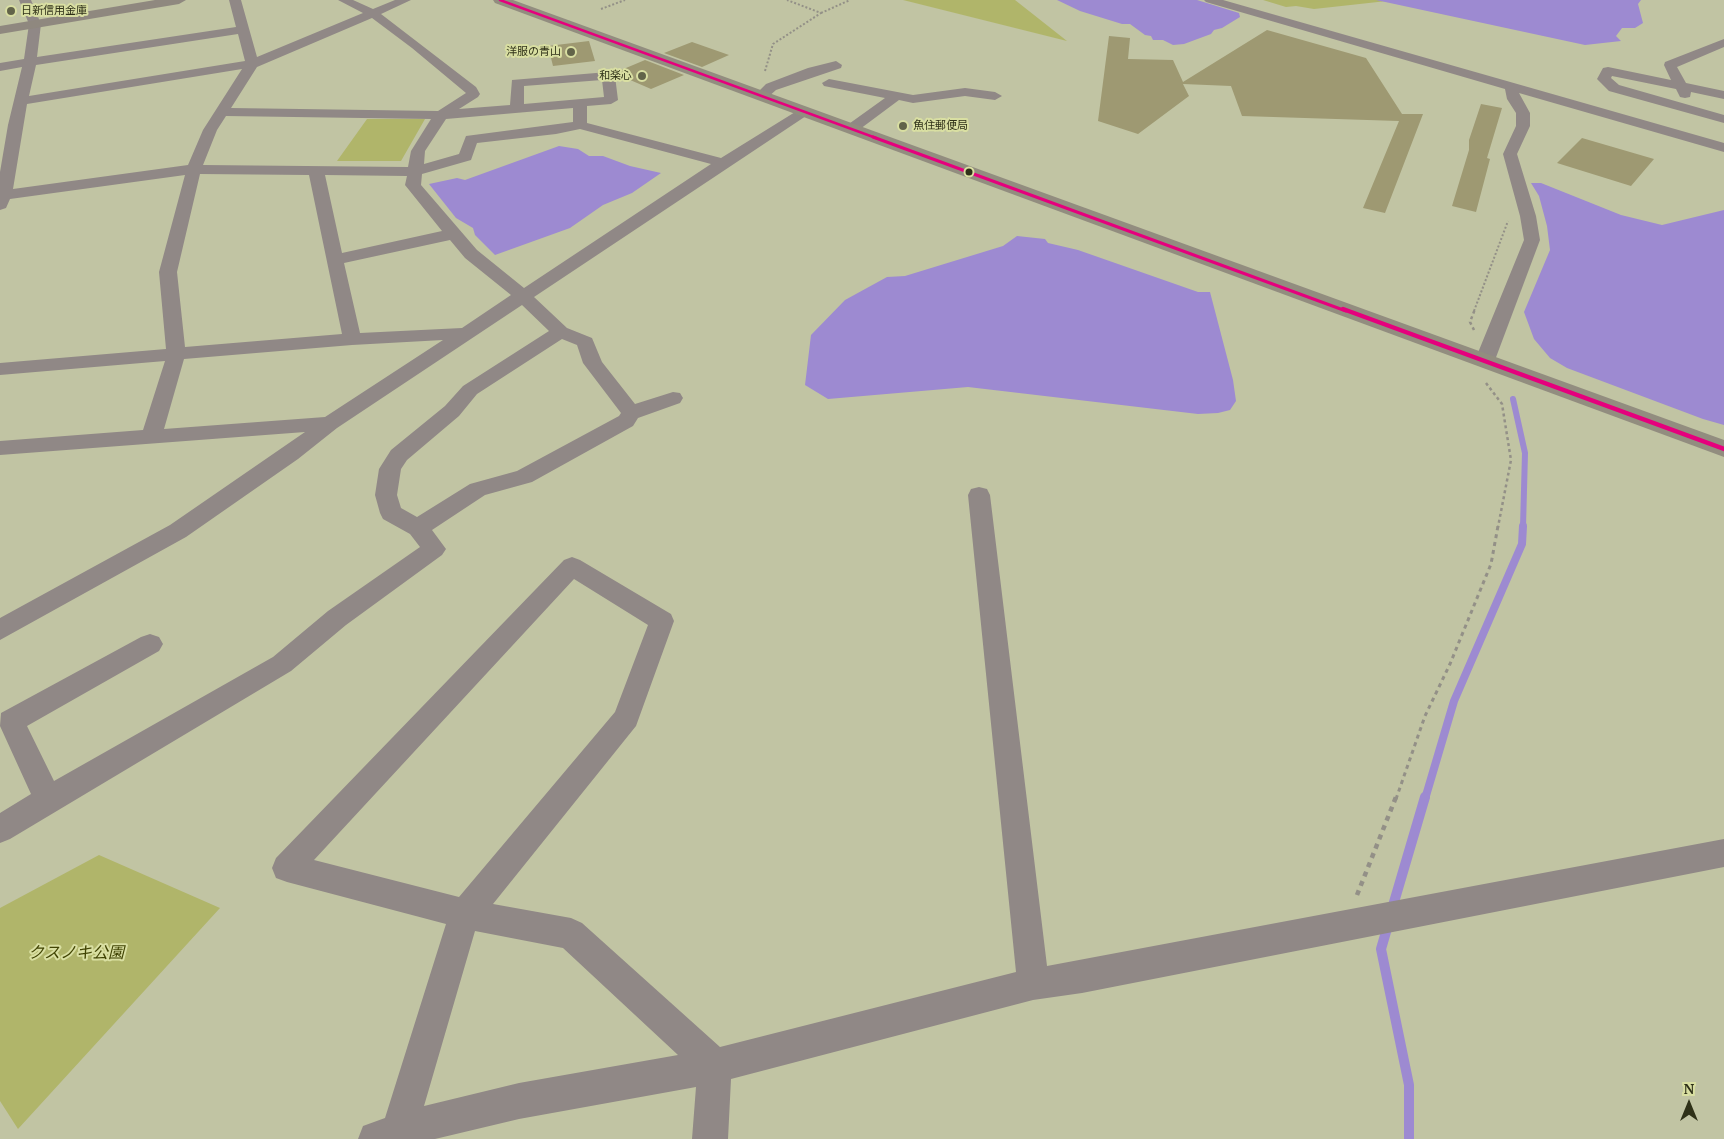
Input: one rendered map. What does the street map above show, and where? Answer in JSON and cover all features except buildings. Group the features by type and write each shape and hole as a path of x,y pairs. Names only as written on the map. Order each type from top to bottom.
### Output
{"highway":[{"path":"500,0 767,91 805,112 1724,449"}],"main road":[{"path":"0,30 179,0"}],"street":[{"path":"25,0 35,24 30,63 22,101 8,126 2,200 194,169 414,172 466,157 471,139 556,130 580,125 723,163"},
{"path":"235,0 241,30 252,64"},
{"path":"344,0 372,13 472,90 473,94 441,116 418,151 413,185 471,254 523,296 560,332 585,342 594,363 631,413"},
{"path":"22,101 252,64 405,0"},
{"path":"1210,0 1721,147"},
{"path":"0,67 241,30"},
{"path":"1721,147 1695,112 1670,65 1724,43"},
{"path":"152,435 176,354 168,272 194,169 210,130 252,64"},
{"path":"767,91 813,71 836,65"},
{"path":"1724,95 1608,71 1604,79 1614,88 1724,119"},
{"path":"221,112 441,116 518,109 611,100 608,76 517,83 518,109"},
{"path":"828,83 895,97 914,99 965,92 995,96"},
{"path":"1485,360 1532,240 1510,154 1523,126 1523,113 1514,99 1511,88"},
{"path":"851,128 895,97"},
{"path":"580,103 580,125"},
{"path":"0,630 178,531 290,454 330,423 723,163 805,112"},
{"path":"316,172 352,339"},
{"path":"334,260 453,234"},
{"path":"0,369 352,339 468,332"},
{"path":"0,829 48,799 282,664 337,618 434,549 418,528 391,513 386,495 390,469 399,455 452,411 470,390 560,332"},
{"path":"418,528 478,489 524,477 626,421 631,413 673,398"},
{"path":"0,448 330,423"},
{"path":"979,495 1033,984"},
{"path":"388,1134 465,914 626,718 662,621 572,566 287,868 465,914 571,934 716,1066"},
{"path":"48,799 11,721 150,644"},
{"path":"388,1134 519,1102 716,1066 1033,984 1082,977 1724,853"},
{"path":"710,1139 716,1066"}],"path":[{"path":"601,9 624,0"},
{"path":"787,0 821,13"},
{"path":"767,91 764,77 773,44 821,13 850,0"},
{"path":"1474,331 1470,322 1507,221 1528,219"},
{"path":"1345,926 1405,776 1425,716 1450,664 1491,564 1511,460 1502,404 1484,380"}],"green space":[{"path":"903,0 1015,0 1067,41"},
{"path":"1263,0 1396,0 1314,9 1296,6 1286,7"},
{"path":"367,119 425,119 401,161 337,161"},
{"name":"クスノキ公園","path":"99,855 220,908 18,1129 0,1101 0,908"}],"shaded area":[{"path":"1057,0 1197,0 1239,13 1240,17 1222,28 1214,30 1211,34 1184,44 1173,45 1163,40 1153,40 1151,36 1145,35 1130,24 1122,24 1080,11"},
{"path":"1376,0 1641,0 1638,4 1643,23 1635,28 1622,28 1616,36 1621,41 1585,45"},
{"path":"559,146 578,149 589,156 603,156 630,166 661,173 632,193 603,205 570,228 495,255 475,235 473,228 456,218 429,184 457,178 465,180"},
{"path":"1531,183 1541,183 1621,215 1662,225 1724,210 1724,425 1703,419 1567,368 1550,358 1534,339 1524,312 1550,250 1547,226 1539,196"},
{"path":"1017,236 1045,239 1048,243 1078,250 1198,292 1210,292 1233,380 1236,401 1230,410 1198,414 968,387 828,399 805,385 811,335 845,300 887,277 905,276 1003,246"}],"waterway":[{"path":"1513,399 1525,453 1523,527"},
{"path":"1425,799 1454,701 1522,544 1523,526"},
{"path":"1392,909 1425,797"},
{"path":"1388,925 1381,949 1409,1085 1409,1139"}],"transit line":[{"path":"500,0 1724,449"}],"place":[{"name":"日新信用金庫","path":"11,11"},
{"name":"洋服の青山","path":"571,52"},
{"name":"和楽心","path":"642,76"},
{"name":"魚住郵便局","path":"903,126"}]}
